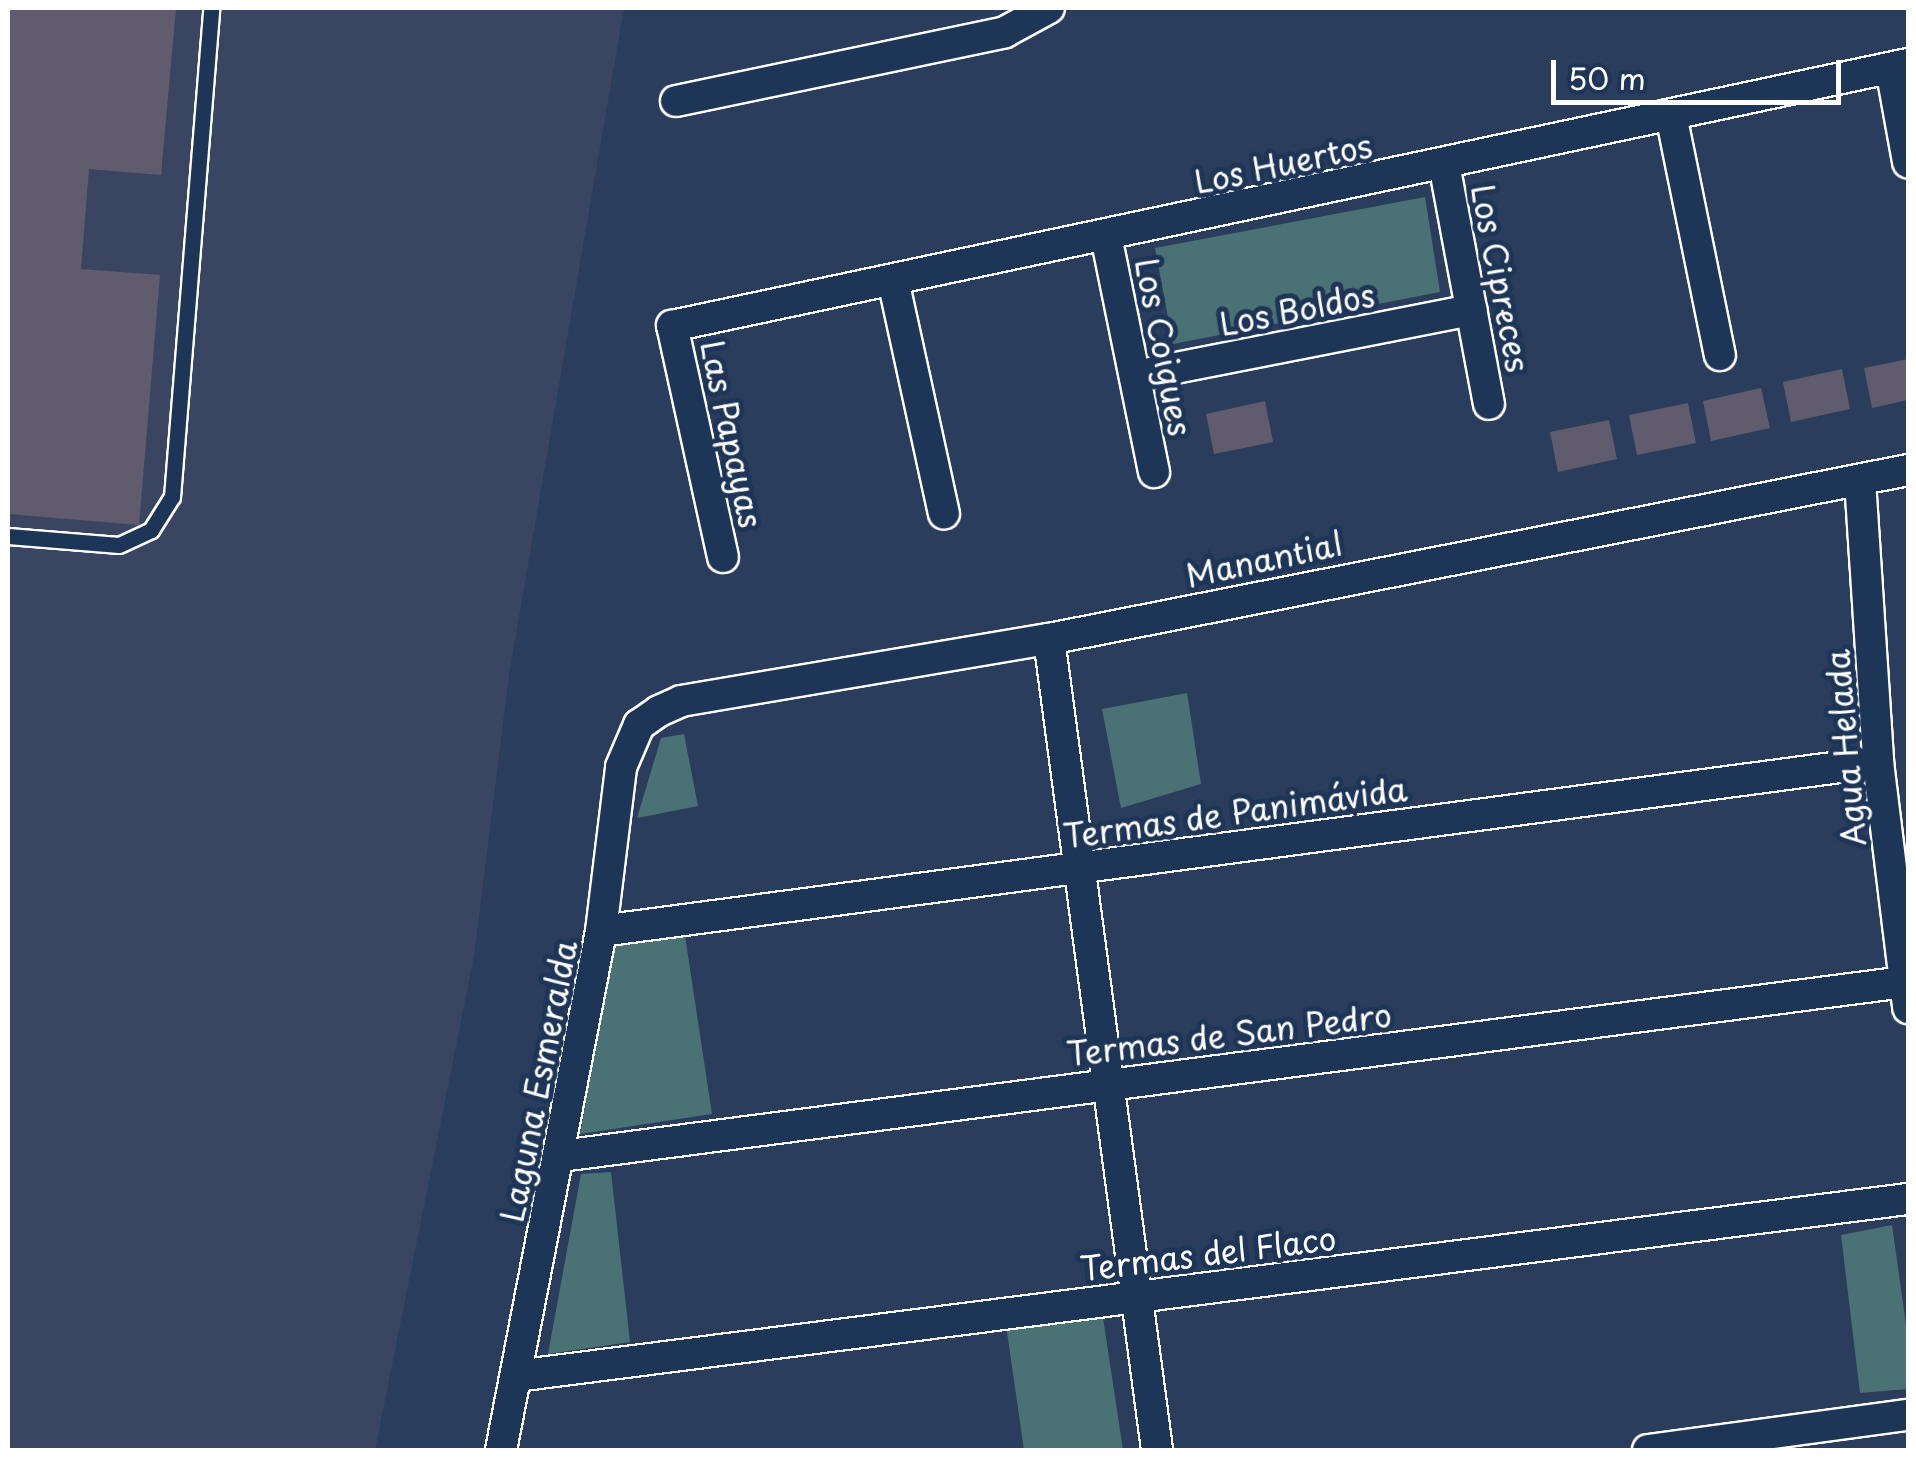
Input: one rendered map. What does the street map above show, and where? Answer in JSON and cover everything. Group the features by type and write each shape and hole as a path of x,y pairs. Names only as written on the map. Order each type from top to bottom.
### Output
{"street":[{"path":"676,101 1006,32 1050,8"},
{"path":"1900,66 1908,162"},
{"name":"Los Huertos","path":"672,326 1900,66"},
{"path":"1671,115 1720,356"},
{"name":"Los Cipreces","path":"1444,164 1489,404"},
{"name":"Los Coigues","path":"1106,236 1154,472"},
{"path":"892,280 944,514"},
{"name":"Los Boldos","path":"1135,376 1472,310"},
{"name":"Las Papayas","path":"672,326 723,556"},
{"name":"Manantial","path":"639,725 681,701 1049,639 1908,470"},
{"name":"Agua Helada","path":"1860,480 1878,762 1907,995"},
{"path":"1049,639 1157,1450"},
{"name":"Laguna Esmeralda","path":"500,1450 561,1156 601,931 621,767 639,725"},
{"name":"Termas de Panimávida","path":"601,931 1878,762"},
{"name":"Termas de San Pedro","path":"561,1156 1108,1085 1907,995"},
{"name":"Termas del Flaco","path":"516,1376 1908,1199"},
{"path":"1648,1450 1908,1415"}],"lane":[{"path":"8,536 119,545 151,530 172,496 210,8"}],"shaded area":[{"path":"8,8 624,8 509,675 474,956 375,1450 8,1450"}],"green space":[{"path":"1425,197 1440,292 1173,344 1155,248"},
{"path":"1187,693 1201,784 1121,808 1102,709"},
{"path":"684,734 698,806 637,818 661,738"},
{"path":"684,929 712,1114 580,1134 615,939"},
{"path":"611,1172 630,1342 548,1354 581,1174"},
{"path":"1892,1225 1908,1339 1908,1389 1860,1393 1841,1235"},
{"path":"1102,1311 1123,1450 1024,1450 1006,1325"}],"building":[{"path":"8,8 176,8 161,175 89,169 81,269 160,275 139,525 8,514"},
{"path":"1908,359 1908,400 1872,408 1864,368"},
{"path":"1842,369 1850,409 1791,422 1783,382"},
{"path":"1761,388 1770,428 1711,441 1703,401"},
{"path":"1265,401 1273,442 1214,454 1206,414"},
{"path":"1688,403 1696,443 1637,455 1629,415"},
{"path":"1609,420 1617,459 1558,472 1550,432"}]}
